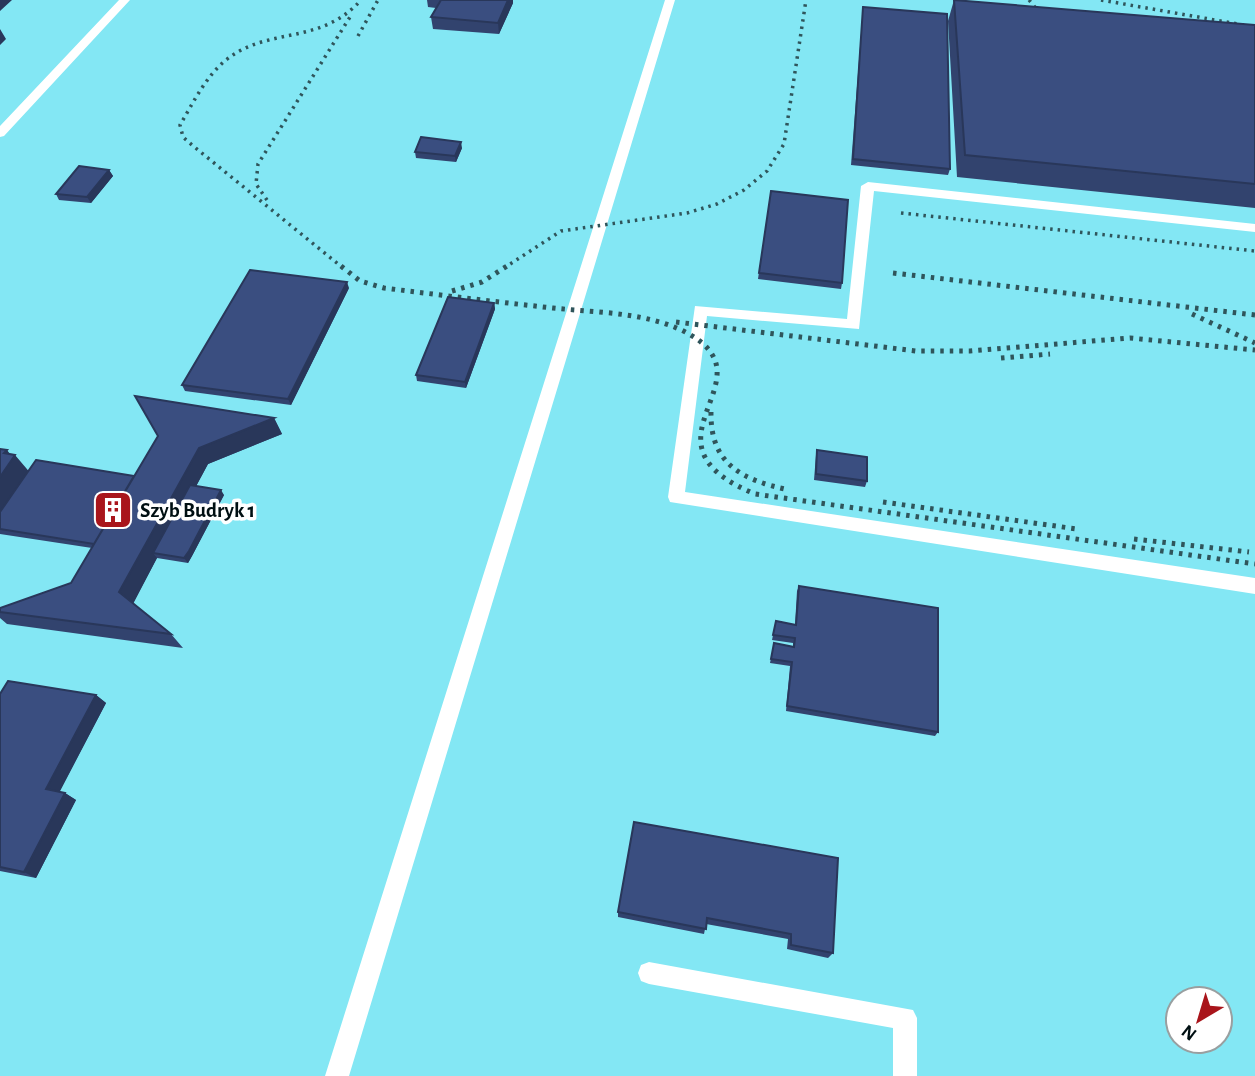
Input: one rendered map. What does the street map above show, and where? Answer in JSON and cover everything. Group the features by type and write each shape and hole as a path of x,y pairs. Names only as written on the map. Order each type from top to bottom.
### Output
{"lane":[{"path":"0,133 125,0"},
{"path":"337,1076 670,0"},
{"path":"1255,228 868,186 854,324 700,310 676,497 1255,586"},
{"path":"649,973 905,1018 905,1076"}],"shaded area":[{"path":"0,0 1255,0 1255,1076 0,1076"}],"building":[{"path":"441,0 508,0 498,23 431,17"},
{"path":"954,0 1255,25 1255,184 965,155"},
{"path":"863,7 947,14 950,169 853,159"},
{"path":"421,137 461,142 455,156 415,152"},
{"path":"79,166 109,170 87,197 56,194"},
{"path":"771,191 848,200 842,283 759,273"},
{"path":"250,270 347,282 288,399 182,385"},
{"path":"448,297 494,303 465,382 416,375"},
{"path":"135,396 274,418 199,448 119,592 171,634 0,612 0,608 71,583 158,436"},
{"path":"0,449 7,450 4,453 15,455 0,477"},
{"path":"817,450 867,457 867,481 816,474"},
{"path":"36,460 134,476 94,544 0,529 0,512"},
{"path":"190,485 221,490 184,558 153,553"},
{"path":"799,586 938,608 938,732 787,706 792,662 771,659 774,643 794,647 795,638 773,635 776,621 796,625"},
{"path":"8,681 96,695 46,789 65,793 24,872 0,867 0,694"},
{"path":"634,822 838,858 833,953 791,945 791,934 707,918 706,929 618,912"}],"railway":[{"path":"343,268 192,145 183,137 180,125 206,82 226,60 259,43 329,24 361,0"},
{"path":"358,36 378,0"},
{"path":"504,268 561,231 687,213 717,204 744,190 767,171 784,144 806,0"},
{"path":"1029,0 1039,12 1042,23"},
{"path":"1101,0 1255,27"},
{"path":"267,200 256,184 258,164 350,17"},
{"path":"901,213 1255,251"},
{"path":"341,266 360,281 384,288 626,315 669,325 691,335 709,350 717,367 716,385 704,421 701,440 706,458 722,476 755,494 1255,564"},
{"path":"452,291 482,282 507,266"},
{"path":"893,273 1255,315"},
{"path":"1192,314 1255,343"},
{"path":"676,322 916,351 970,351 1130,338 1255,350"},
{"path":"1001,358 1050,354"},
{"path":"711,412 716,445 732,467 757,481 789,490"},
{"path":"883,502 1077,529"},
{"path":"1134,539 1249,552"}],"place":[{"name":"Szyb Budryk 1","path":"113,510"}]}
